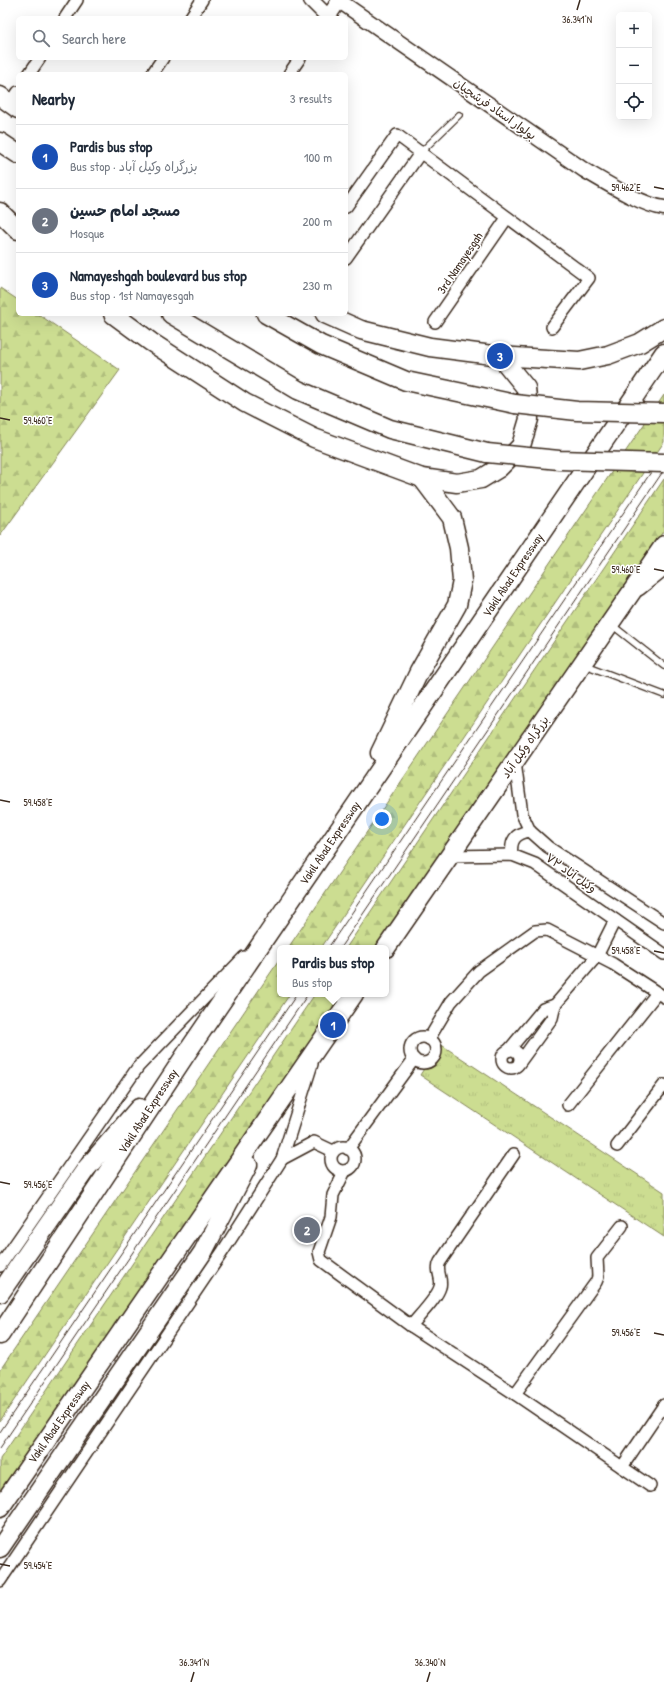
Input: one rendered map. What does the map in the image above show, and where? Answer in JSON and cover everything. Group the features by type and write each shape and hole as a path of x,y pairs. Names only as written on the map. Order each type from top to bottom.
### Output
{"highway":[{"path":"0,142 16,153"},
{"path":"0,206 16,216"},
{"path":"0,212 16,228"},
{"path":"116,316 151,342 245,403 314,438 422,478 457,483 481,479 499,468 521,446 529,419 526,388 500,356"},
{"path":"174,316 298,390 390,429 486,453 559,460 664,463"},
{"path":"270,316 321,345 406,381 515,404 577,411 664,413"},
{"path":"330,316 361,330 430,347 500,356 579,361 608,355 640,343 664,328"},
{"name":"Vakil Abad Expressway","path":"0,1335 188,1051 664,353"},
{"path":"356,805 419,672 457,605 462,581 459,548 452,518 422,478"},
{"name":"بزرگراه وکیل آباد","path":"388,945 664,545"},
{"path":"0,1548 203,1252 282,1099 352,997"},
{"path":"0,1293 86,1169 188,1051"},
{"name":"Vakil Abad Expressway","path":"0,1508 282,1099"}],"main road":[{"path":"632,592 664,566"}],"street":[{"path":"66,16 77,0"},
{"path":"191,16 202,0"},
{"path":"311,0 326,16"},
{"path":"329,16 339,0"},
{"name":"بولوار استاد فرشچیان","path":"339,0 584,170 624,192 661,207"},
{"path":"30,72 39,60"},
{"path":"153,72 162,60"},
{"path":"290,72 299,60"},
{"path":"348,204 397,135 589,278 552,327"},
{"path":"348,255 421,152"},
{"name":"3rd Namayesgah","path":"435,322 507,218"},
{"name":"۷۲ وکیل آباد","path":"515,762 522,814 530,831 548,847 664,923"},
{"path":"512,855 511,846 514,838 521,832 530,831"},
{"name":"۷۲ وکیل آباد","path":"450,856 512,855 535,864 664,954"},
{"path":"555,1005 543,1009 508,1051 502,1059 507,1068 517,1066 520,1062 552,1018 555,1005 597,956 615,920"},
{"path":"0,1266 138,1067 271,929"},
{"path":"429,1039 451,1002 479,971 535,931 547,930 613,964 660,995 568,1105"},
{"path":"424,1037 429,1039 435,1046 432,1058 424,1062 414,1059 410,1050 414,1040 424,1037"},
{"path":"0,1581 223,1251 282,1159 316,1049"},
{"path":"348,1149 414,1059"},
{"path":"617,1146 664,1084"},
{"path":"282,1159 314,1142 333,1152"},
{"path":"340,1148 348,1149 353,1154 355,1161 351,1168 345,1171 338,1170 332,1166 331,1158 333,1152 340,1148"},
{"path":"411,1326 440,1290 441,1280 438,1269 440,1262 514,1154"},
{"path":"345,1171 332,1195 331,1217 319,1252 321,1260 411,1326 515,1394 650,1486"},
{"path":"515,1394 596,1282 598,1277 596,1258 622,1226"},
{"path":"622,1467 664,1405"}],"lane":[{"path":"421,152 459,115"},
{"path":"610,624 664,666"},
{"path":"582,664 664,695"}],"green space":[{"path":"0,288 16,299 16,316 41,316 120,370 0,536"},
{"path":"664,395 664,442 323,945 290,945"},
{"path":"664,479 664,530 383,945 348,945"},
{"path":"277,963 277,997 288,997 0,1421 0,1370"},
{"path":"313,997 347,997 0,1509 0,1459"},
{"path":"440,1044 664,1192 664,1237 420,1075"}],"tram line":[{"path":"330,945 664,453"},
{"path":"342,945 664,470"},
{"path":"0,1432 295,997"},
{"path":"0,1448 306,997"}],"place":[{"name":"Namayeshgah boulevard bus stop","path":"500,356"},
{"name":"Pardis bus stop","path":"333,1025"},
{"name":"مسجد امام حسین","path":"307,1230"}]}
